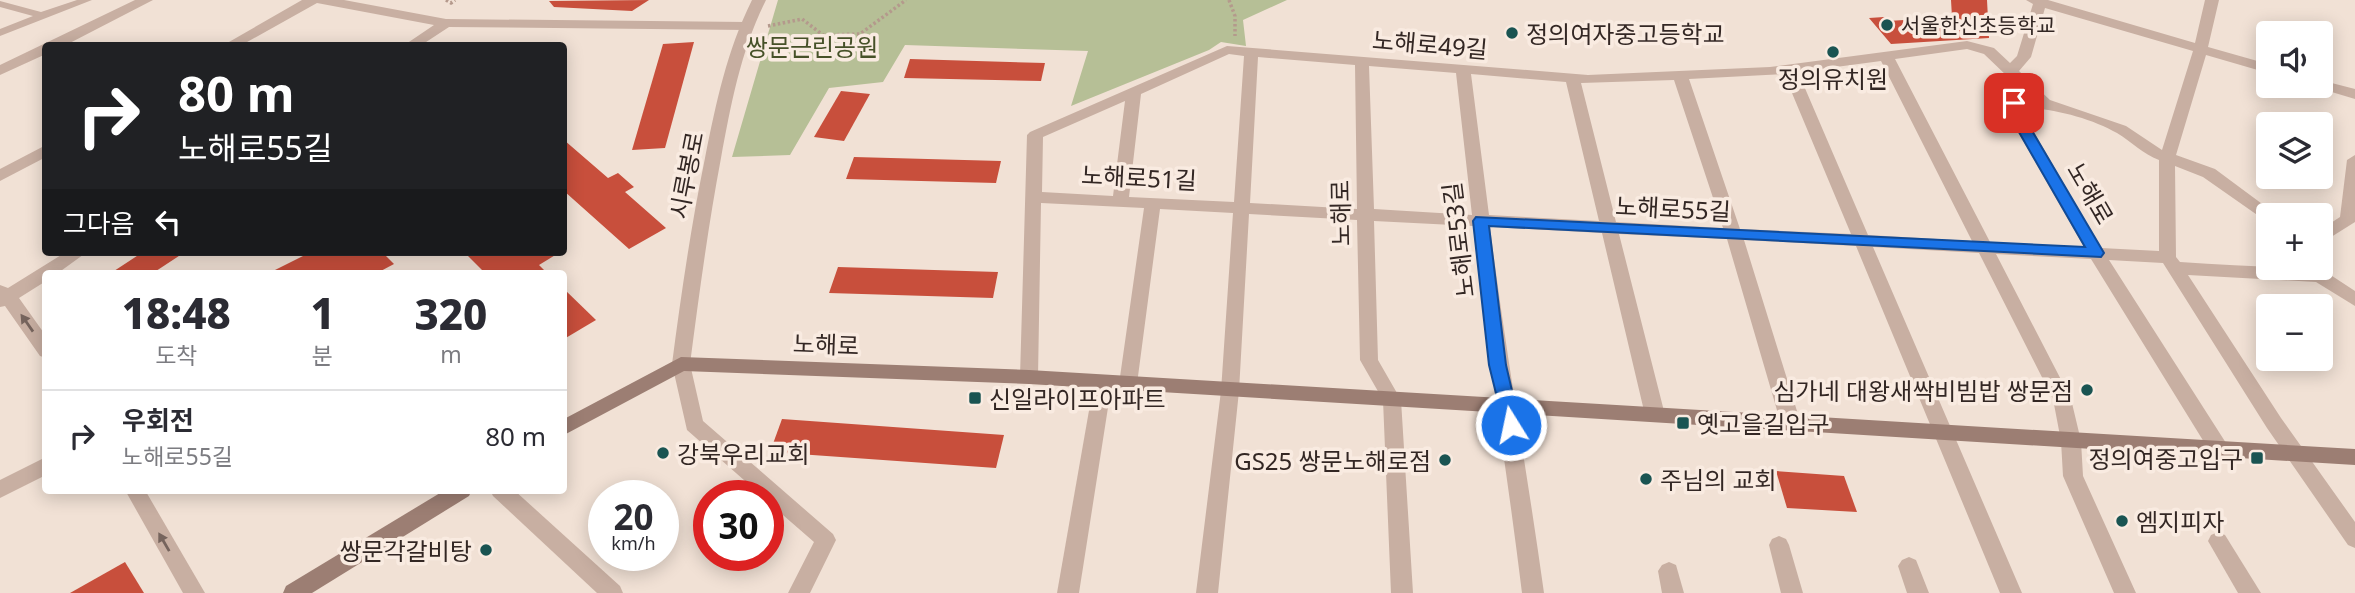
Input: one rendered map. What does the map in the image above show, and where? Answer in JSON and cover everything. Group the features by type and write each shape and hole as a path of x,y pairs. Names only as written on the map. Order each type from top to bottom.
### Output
{"main road":[{"name":"노해로","path":"681,363 1029,377 2355,457"},
{"path":"567,426 681,363"},
{"path":"306,590 456,494"}],"street":[{"path":"59,42 146,0"},
{"path":"236,42 312,0"},
{"path":"322,0 446,23 746,26"},
{"name":"시루봉로","path":"759,0 746,26 722,107 700,218 681,363 694,425 826,540 799,593"},
{"path":"2212,0 2167,159 2172,263 2296,454 2355,539"},
{"path":"2011,71 2024,57 2038,1 2256,65"},
{"path":"416,42 446,23"},
{"name":"노해로49길","path":"1029,377 1035,135 1227,50 1572,78 1789,68 1967,45 1981,47 2044,103"},
{"path":"0,71 42,50"},
{"path":"1207,593 1230,391 1241,207 1243,51"},
{"path":"1885,54 2062,399 2071,441 2073,476 2125,593"},
{"name":"노해로","path":"1362,61 1369,360 1392,400 1402,593"},
{"path":"1789,68 2011,593"},
{"name":"노해로53길","path":"1463,69 1498,365 1508,405 1533,593"},
{"path":"1680,75 1734,235 1791,424"},
{"path":"1572,78 1655,415"},
{"path":"2333,88 2355,94"},
{"path":"1120,201 1134,92"},
{"name":"노해로","path":"2219,449 2096,253 2011,106 2014,103 2044,103 2121,129 2154,153 2209,173 2256,206"},
{"path":"0,176 42,152"},
{"path":"2333,230 2348,220 2355,160"},
{"name":"노해로51길","path":"1034,197 1481,221"},
{"path":"1128,384 1153,203"},
{"name":"노해로55길","path":"1481,221 2096,253 2172,263 2256,268"},
{"path":"48,270 72,256"},
{"path":"42,273 3,296 42,346"},
{"path":"2328,280 2355,300"},
{"path":"1068,593 1103,382"},
{"path":"0,491 42,467"},
{"path":"137,494 194,593"},
{"path":"504,494 612,593"},
{"path":"2218,541 2250,593"},
{"path":"1779,545 1792,593"},
{"path":"1909,566 1918,593"},
{"path":"1669,571 1673,593"}],"lane":[{"path":"0,33 87,0"},
{"path":"0,4 42,15"}],"path":[{"path":"446,0 451,3 455,0"},
{"path":"768,26 802,19 823,35 860,34 906,0"},
{"path":"1229,0 1243,51"}],"green space":[{"name":"쌍문근린공원","path":"778,0 1287,0 1243,20 1246,46 1221,42 1209,50 1071,106 1088,51 905,45 883,82 829,88 790,155 732,157"}],"building":[{"path":"649,0 632,11 554,7 549,1"},
{"path":"1951,0 1987,0 1989,38 1891,44 1869,18 1884,17 1888,21 1952,17"},
{"path":"694,42 665,148 632,150 663,44"},
{"path":"910,59 1045,63 1041,81 904,78"},
{"path":"841,91 870,94 844,141 814,137"},
{"path":"567,143 608,178 618,173 634,187 625,192 666,228 629,249 567,194"},
{"path":"854,157 1001,161 996,183 846,179"},
{"path":"137,256 179,256 158,270 116,270"},
{"path":"303,256 386,256 394,264 383,270 275,270"},
{"path":"468,256 554,256 539,265 544,270 482,270"},
{"path":"838,267 998,272 993,298 829,293"},
{"path":"567,292 596,320 567,337"},
{"path":"782,419 1004,435 996,468 770,452"},
{"path":"1776,471 1844,476 1857,512 1787,508"},
{"path":"125,562 144,593 70,593"}],"place":[{"name":"서울한신초등학교","path":"1887,25"},
{"name":"정의여자중고등학교","path":"1512,33"},
{"name":"정의유치원","path":"1833,52"},
{"name":"심가네 대왕새싹비빔밥 쌍문점","path":"2087,390"},
{"name":"신일라이프아파트","path":"975,398"},
{"name":"옛고을길입구","path":"1683,423"},
{"name":"강북우리교회","path":"663,453"},
{"name":"정의여중고입구","path":"2257,458"},
{"name":"GS25 쌍문노해로점","path":"1445,460"},
{"name":"주님의 교회","path":"1646,479"},
{"name":"엠지피자","path":"2122,521"},
{"name":"쌍문각갈비탕","path":"486,550"}],"route":[{"path":"1511,425 1498,365 1481,221 2096,253 2011,106 2014,103"}]}
